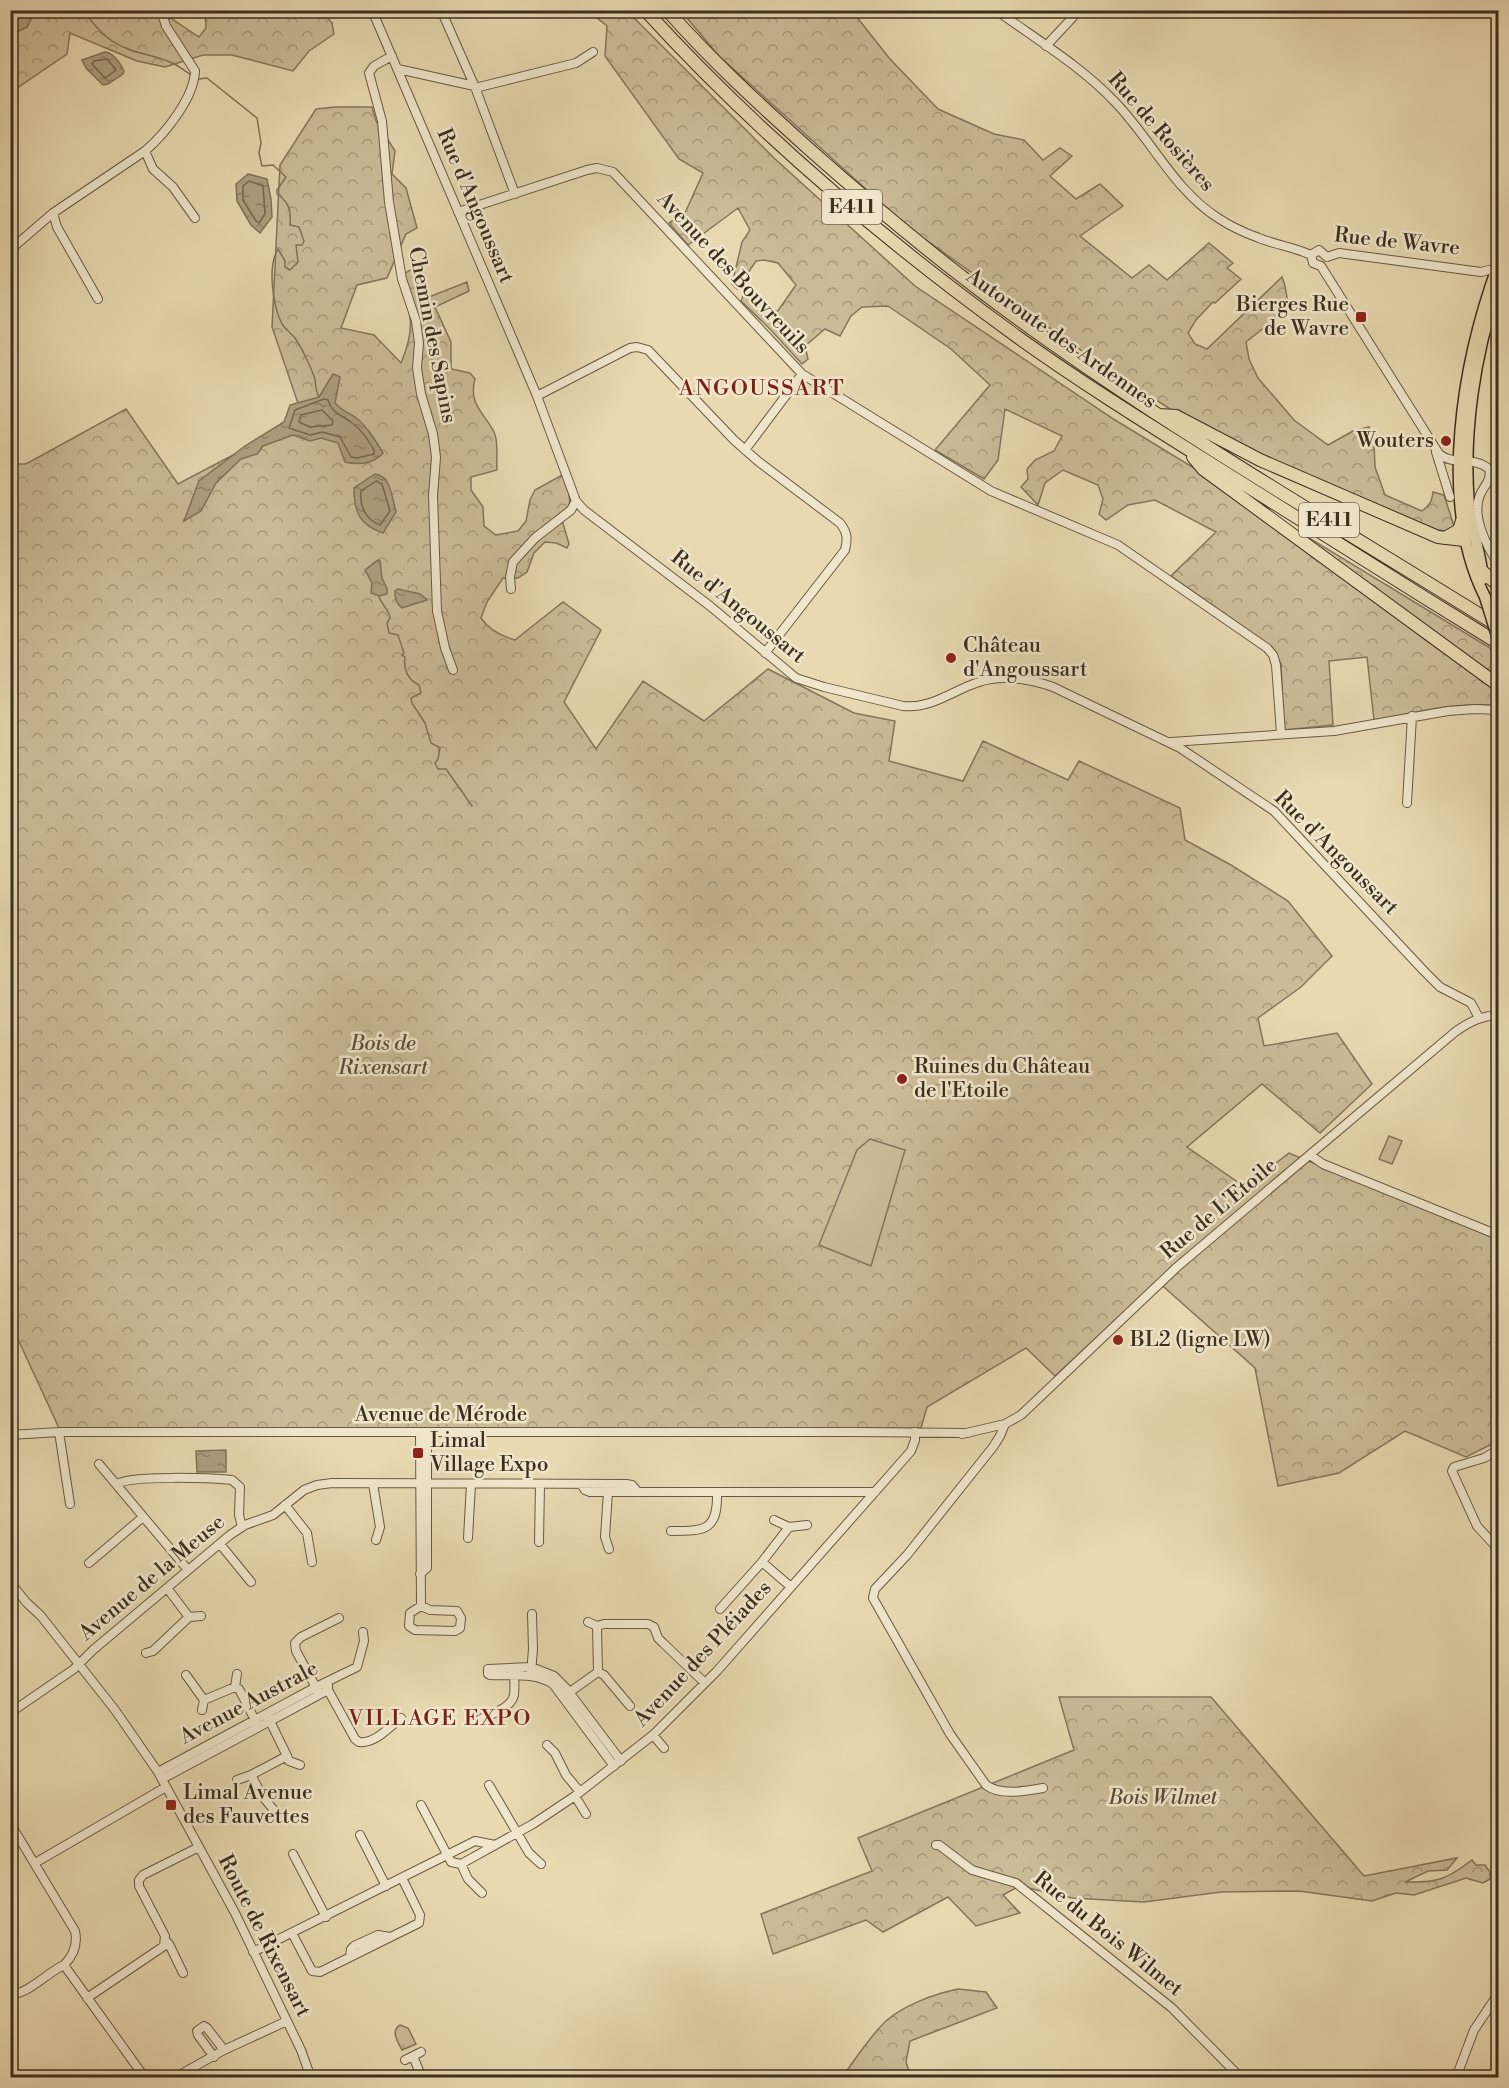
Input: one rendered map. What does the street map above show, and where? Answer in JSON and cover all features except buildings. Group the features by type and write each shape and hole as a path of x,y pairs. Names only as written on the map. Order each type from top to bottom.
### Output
{"highway":[{"name":"Autoroute des Ardennes","path":"645,10 723,91 781,146 892,242 1021,339 1185,447 1498,641"},
{"name":"Autoroute des Ardennes","path":"667,10 766,109 902,230 1029,326 1159,415 1498,626"},
{"path":"1159,415 1176,416 1260,460 1445,539 1464,540"},
{"path":"1185,447 1203,469 1498,685"},
{"path":"1445,539 1459,530 1462,521"}],"main road":[{"path":"1498,266 1496,290 1471,356 1462,419 1464,461 1471,516 1489,586 1498,641"},
{"path":"1464,461 1462,521 1464,540 1471,546 1489,586"}],"street":[{"path":"10,250 53,213 146,151 179,112 196,74 191,61 166,26 161,10"},
{"name":"Rue d'Angoussart","path":"372,10 537,396 576,501 590,515 710,606 784,670 802,681 908,706 935,702 976,682 988,680 1008,678 1046,684 1170,742 1274,811 1424,971 1440,987 1471,1003 1479,1018"},
{"path":"441,10 475,87 515,194"},
{"name":"Rue de Rosières","path":"996,10 1093,80 1117,104 1173,176 1217,218 1260,239 1311,255"},
{"path":"1046,46 1073,17 1072,10"},
{"path":"398,69 475,87 576,63 593,52"},
{"name":"Chemin des Sapins","path":"392,56 374,66 369,73 382,121 389,202 402,279 416,321 419,343 417,368 421,394 433,434 436,457 433,496 436,611 453,670"},
{"path":"146,151 153,169 173,187 195,218"},
{"name":"Avenue des Bouvreuils","path":"458,213 587,170 597,168 613,172 802,374 991,490 1118,545 1260,643 1273,655 1276,665 1281,733"},
{"path":"53,213 61,235 98,299"},
{"name":"Rue de Wavre","path":"1311,255 1319,250 1327,256 1339,254 1481,272 1498,266"},
{"path":"1311,255 1313,263 1321,266 1435,450 1443,458 1482,463 1489,470 1490,481 1479,497 1478,506 1483,536 1498,563"},
{"path":"1321,266 1326,262 1327,256"},
{"name":"Rue de Wavre","path":"1481,272 1496,290"},
{"path":"537,396 630,348 643,347 745,450 840,523 846,531 848,540 845,550 765,653"},
{"path":"745,450 802,374"},
{"path":"1435,450 1450,497"},
{"path":"511,589 513,562 535,538 574,507 576,501"},
{"path":"1170,742 1334,731 1412,716 1464,710 1498,710"},
{"path":"1407,803 1412,716"},
{"name":"Rue de L'Etoile","path":"916,1434 953,1436 1005,1424 1021,1415 1177,1267 1455,1032 1468,1022 1498,1015"},
{"path":"1310,1155 1323,1164 1498,1235"},
{"path":"1005,1424 993,1447 907,1555 873,1591 874,1602 894,1633 935,1710 986,1785 994,1790 1004,1791 1043,1788"},
{"path":"59,1432 70,1504"},
{"name":"Avenue de Mérode","path":"10,1435 59,1432 916,1434"},
{"path":"421,1606 424,1433"},
{"name":"Avenue des Pléiades","path":"461,1864 578,1794 653,1735 705,1683 858,1512 911,1451 916,1434"},
{"path":"1498,1450 1484,1458 1454,1467 1452,1471 1477,1526 1498,1549"},
{"path":"99,1464 188,1570"},
{"path":"117,1484 142,1479 232,1480 240,1487 239,1515 242,1527"},
{"path":"373,1484 380,1527 376,1540"},
{"path":"468,1538 471,1484"},
{"path":"539,1542 540,1484"},
{"path":"581,1484 587,1491 608,1492 875,1492"},
{"name":"Avenue de la Meuse","path":"10,1713 74,1669 78,1663 188,1570 242,1527 269,1518 302,1492 317,1485 629,1484 638,1492"},
{"path":"608,1492 604,1537 609,1549"},
{"path":"670,1531 698,1531 705,1527 718,1510 717,1492"},
{"path":"851,1492 858,1512"},
{"path":"285,1505 307,1533 312,1562"},
{"path":"89,1563 143,1517"},
{"path":"774,1520 789,1527 807,1525"},
{"path":"720,1609 762,1562 789,1527"},
{"path":"220,1544 251,1582"},
{"path":"762,1562 790,1587"},
{"name":"Route de Rixensart","path":"10,1582 41,1616 78,1663 130,1731 162,1779 235,1913 287,2021 311,2078"},
{"path":"167,1588 189,1617"},
{"path":"421,1606 430,1610 457,1611 460,1618 459,1628 455,1631 412,1629 409,1626 409,1615 412,1610 421,1606"},
{"path":"531,1671 532,1614"},
{"path":"152,1655 189,1617 201,1616"},
{"path":"339,1618 302,1637 295,1643 296,1651 359,1742 370,1740 401,1718"},
{"path":"588,1622 597,1626 648,1624 654,1627 658,1638 705,1683"},
{"path":"597,1626 598,1671"},
{"path":"357,1667 363,1647 363,1632"},
{"name":"Avenue Australe","path":"35,1863 162,1779 357,1667 367,1666"},
{"path":"479,1720 512,1701 514,1672 531,1671 550,1674 617,1764"},
{"path":"566,1694 598,1671"},
{"path":"598,1671 630,1706"},
{"path":"235,1687 237,1674"},
{"path":"186,1675 204,1700 202,1710"},
{"path":"204,1700 235,1687"},
{"path":"235,1687 239,1689 257,1723"},
{"path":"268,1718 289,1761 300,1765"},
{"path":"653,1735 664,1748"},
{"path":"547,1745 555,1753 578,1794 586,1815"},
{"path":"237,1780 287,1756"},
{"path":"251,1775 263,1797 273,1809"},
{"path":"489,1785 529,1853 542,1864"},
{"path":"421,1805 451,1862 461,1864 468,1879 482,1893"},
{"path":"10,1823 75,1931 75,1947 72,1956 64,1965 23,1992 10,1994"},
{"path":"360,1835 386,1886"},
{"path":"253,1952 475,1841 480,1840 495,1845"},
{"name":"Rue du Bois Wilmet","path":"936,1845 975,1871 1016,1883 1172,2008 1241,2078"},
{"path":"183,1973 140,1886 140,1880 143,1875 199,1847"},
{"path":"293,1854 326,1917"},
{"path":"292,1933 315,1973 419,1923 421,1919 402,1878"},
{"path":"87,1998 164,1946 166,1941"},
{"path":"64,1965 145,2078"},
{"path":"1456,2078 1474,2030 1498,1994"},
{"path":"174,2078 224,2050 287,2021"},
{"path":"214,2057 198,2035 197,2031 204,2026 224,2050"},
{"path":"413,2056 422,2078"}],"green space":[{"path":"35,10 160,11 199,37 206,28 205,11 322,11 332,23 334,34 309,51 293,71 232,55 203,55 165,67 137,61 70,33 67,54 11,92 10,35 27,27"},
{"path":"588,11 627,11 774,158 915,286 1115,420 1490,648 1498,674 1498,706 1452,706 1374,720 1367,657 1329,661 1333,725 1284,730 1281,664 1272,647 1171,576 1216,532 1155,500 1128,505 1106,520 1099,514 1103,499 1098,485 1063,470 1045,483 1038,505 1021,487 1028,479 1027,469 1035,460 1054,451 1062,436 1005,409 998,460 984,479 935,450 990,385 951,349 888,306 862,307 851,316 840,336 825,329 805,346 808,359 802,364 741,301 747,287 777,312 796,285 778,263 756,261 737,289 732,284 742,242 750,230 738,208 688,245 669,223 685,213 703,173 679,159 605,56 607,26"},
{"path":"681,11 852,11 890,59 938,109 994,134 1024,140 1043,160 1060,148 1072,156 1050,176 1076,199 1100,184 1123,206 1080,236 1132,278 1149,265 1167,280 1209,243 1233,263 1227,268 1241,279 1215,303 1213,302 1196,320 1188,333 1195,344 1207,349 1282,277 1288,309 1246,342 1249,359 1258,378 1294,420 1328,445 1353,431 1369,427 1374,443 1375,467 1385,495 1422,511 1430,503 1433,492 1444,495 1454,526 1447,531 1436,530 1288,469 1195,425 1106,368 909,228 719,56"},
{"name":"Bois de Rixensart","path":"372,107 376,121 395,151 392,174 406,188 417,228 406,234 387,278 357,285 341,328 374,335 401,363 409,339 410,319 400,276 417,266 429,297 467,282 469,291 435,307 451,342 451,369 470,373 475,379 473,388 475,402 496,436 497,470 471,477 471,490 483,507 484,526 496,535 518,531 526,521 530,500 535,490 562,475 569,493 570,503 562,520 569,544 567,548 556,543 545,542 534,553 527,572 518,578 503,578 487,602 481,618 484,622 496,632 515,640 563,602 601,630 564,702 596,749 643,681 704,721 768,669 854,713 895,721 889,761 963,781 983,741 1068,780 1079,761 1180,808 1185,840 1231,865 1288,901 1332,956 1301,987 1258,1018 1264,1046 1337,1033 1372,1084 1320,1133 1262,1084 1187,1147 1245,1187 1289,1153 1498,1239 1498,1441 1466,1457 1405,1431 1339,1473 1278,1486 1255,1368 1157,1281 1055,1376 1026,1348 927,1407 921,1428 59,1428 10,1322 10,464 26,464 126,409 178,484 303,418 272,327 280,165 316,109"},
{"path":"1389,1136 1402,1141 1392,1164 1379,1159"},
{"path":"870,1139 905,1150 871,1266 819,1245 857,1150"},
{"name":"Bois Wilmet","path":"1059,1697 1211,1697 1364,1876 1457,1858 1447,1870 1428,1871 1405,1882 1441,1879 1456,1872 1472,1860 1476,1865 1485,1865 1490,1872 1490,1879 1483,1883 1466,1878 1414,1895 1396,1893 1372,1901 1299,1891 1221,1892 1144,1902 1072,1898 1015,1885 1016,1888 1003,1895 1020,1913 976,1926 948,1897 883,1932 866,1920 773,1954 761,1914 872,1871 858,1838 1074,1750"},
{"path":"958,1989 986,1992 997,2008 910,2041 906,2062 911,2077 842,2077 874,2034 893,2015 920,2001"},
{"path":"400,2025 408,2028 416,2044 402,2050 395,2033"}],"water":[{"path":"11,10 35,10 27,27 11,35"},
{"path":"105,52 114,56 124,71 108,84 103,85 86,68 82,60"},
{"path":"248,174 267,179 272,217 260,233 251,225 237,201 236,184"},
{"path":"333,374 340,377 335,403 367,429 383,453 379,457 366,463 345,462 338,443 321,438 310,441 293,435 263,446 257,454 241,459 216,483 201,511 184,521 199,481 245,446 284,422 290,405 319,397"},
{"path":"375,474 388,483 396,512 383,533 364,522 355,504 354,488"},
{"path":"378,560 387,589 387,594 379,596 371,593 372,583 365,570"},
{"path":"398,589 420,594 427,600 402,608 396,599 395,591"},
{"path":"226,1450 226,1472 197,1472 196,1451"}],"waterway":[{"path":"83,10 100,31 112,41 126,48 173,63 190,74"},
{"path":"199,79 207,78 257,118 262,166 273,165 286,177 277,190 277,194 289,208 290,225 299,227 304,241 302,245 296,245 298,262 290,270 285,267 285,261 278,249 273,266 272,286 282,324 302,350 315,379 319,397"},
{"path":"379,596 390,618 387,623 389,633 398,635 404,653 402,655 405,657 407,674 419,685 421,693 411,698 412,703 425,723 431,743 440,748 435,763 438,769 446,769 472,806"}],"place":[{"name":"Bierges Rue de Wavre","path":"1361,317"},
{"name":"Wouters","path":"1446,441"},
{"name":"Château d'Angoussart","path":"951,658"},
{"name":"Ruines du Château de l'Etoile","path":"902,1079"},
{"name":"BL2 (ligne LW)","path":"1118,1340"},
{"name":"Limal Village Expo","path":"418,1453"},
{"name":"Limal Avenue des Fauvettes","path":"171,1805"}],"district":[{"name":"ANGOUSSART","path":"762,388"},
{"name":"VILLAGE EXPO","path":"440,1718"}]}
